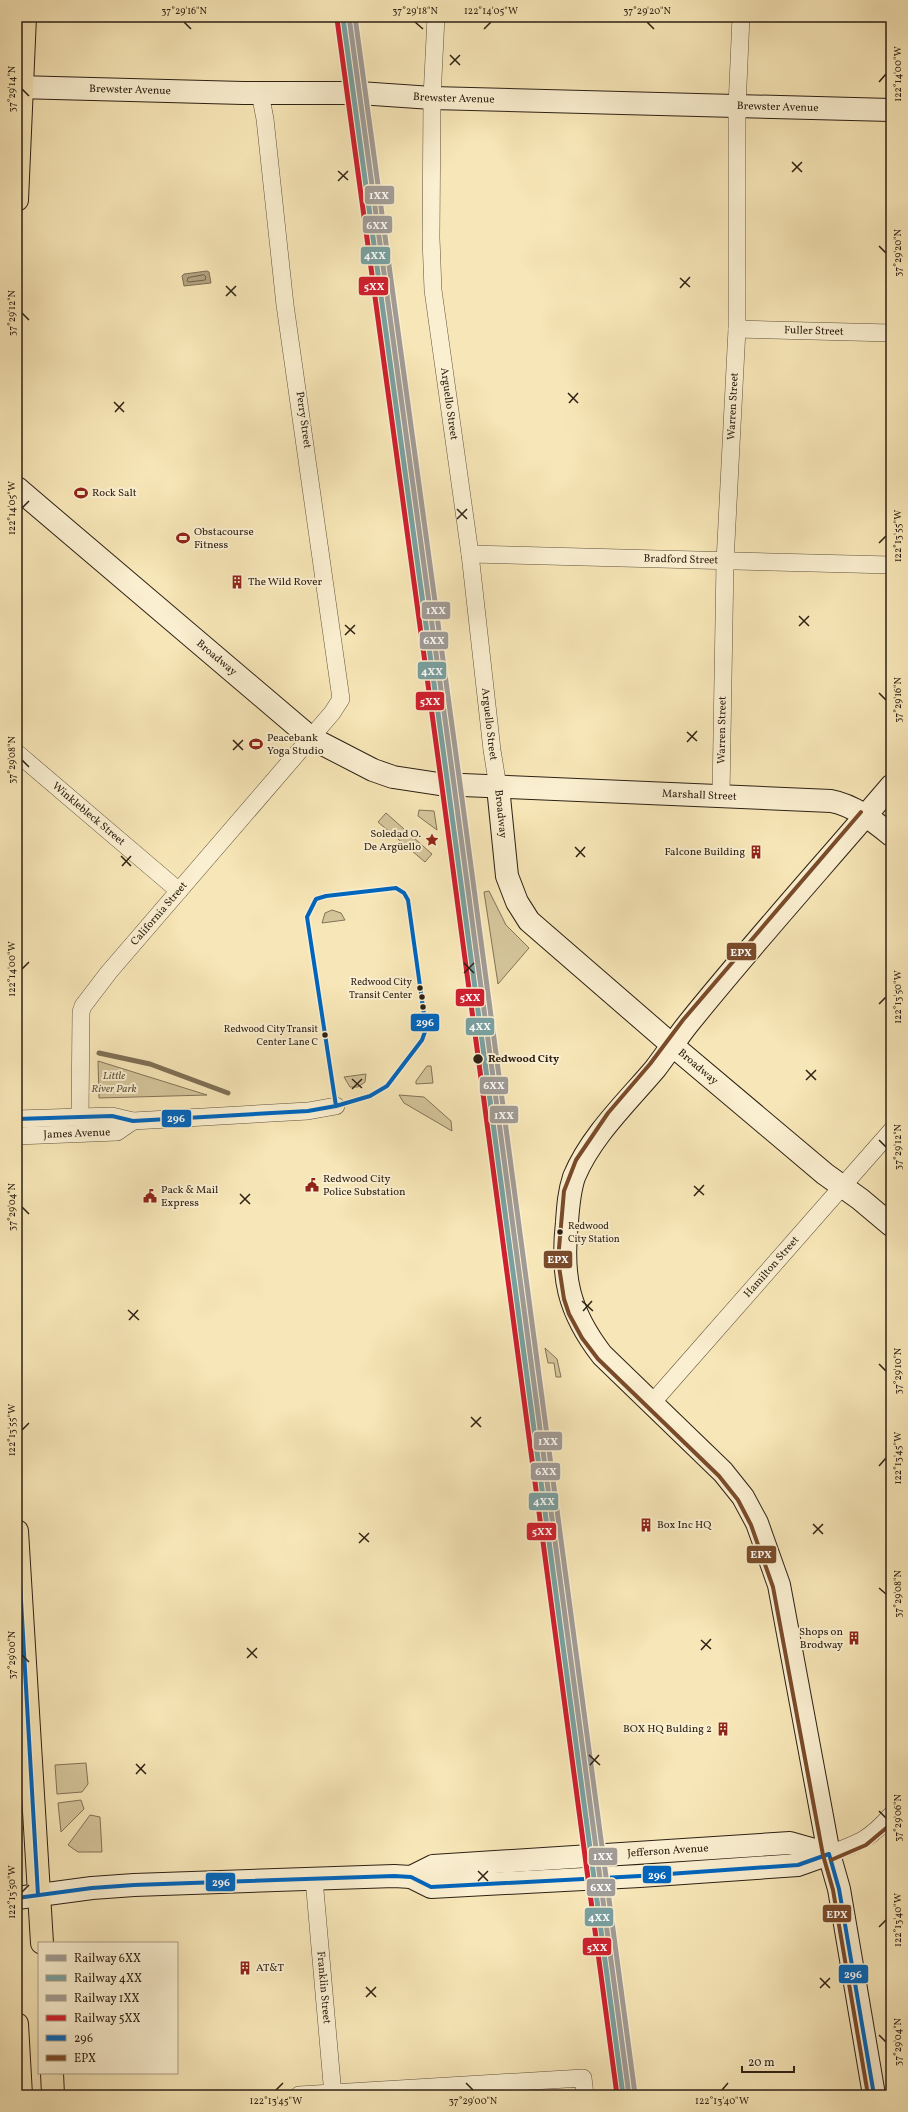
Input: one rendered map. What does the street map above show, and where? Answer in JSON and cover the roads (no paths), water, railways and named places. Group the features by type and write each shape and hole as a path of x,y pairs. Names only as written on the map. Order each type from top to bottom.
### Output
{"main road":[{"path":"17,200 20,87 25,17"},
{"path":"17,1531 42,1942"},
{"path":"17,2024 21,2095"},
{"path":"52,2074 53,2095"}],"street":[{"name":"Arguello Street","path":"436,17 432,98 431,238 433,290 470,554 492,750 498,787"},
{"name":"Warren Street","path":"721,796 725,562 737,329 737,107 741,17"},
{"name":"Brewster Avenue","path":"20,87 260,93 359,93 432,98 891,110"},
{"name":"Perry Street","path":"260,93 265,119 286,310 341,699 338,705 311,738"},
{"name":"Fuller Street","path":"737,329 891,333"},
{"name":"Broadway","path":"17,488 311,738 353,761 393,777 439,784 498,787 507,876 517,902 529,921 672,1045 825,1174 843,1186 891,1225"},
{"name":"Bradford Street","path":"470,554 725,562 891,565"},
{"name":"California Street","path":"80,1118 80,1050 82,1006 109,972 311,738"},
{"name":"Winklebleck Street","path":"17,753 179,891"},
{"path":"874,2095 838,1889 829,1854 780,1585 757,1523 743,1497 723,1472 602,1355 587,1335 575,1312 570,1298 564,1259 570,1192 581,1162 613,1116 891,786"},
{"name":"Marshall Street","path":"498,787 831,801 840,803 866,816 891,835"},
{"name":"James Avenue","path":"17,1119 112,1116 133,1121 308,1111 336,1106"},
{"name":"James Avenue","path":"17,1136 117,1132 133,1121"},
{"name":"Hamilton Street","path":"652,1402 891,1131"},
{"path":"17,1898 92,1888 134,1885 411,1877 430,1887 640,1876 798,1865 862,1842 879,1828 891,1815"},
{"name":"Franklin Street","path":"314,1879 333,2094"},
{"path":"299,2095 583,2078 585,2095"}],"water":[{"path":"209,272 211,283 184,286 182,276 184,274"}],"waterway":[{"path":"99,1053 150,1064 228,1093"}],"rail line":[{"name":"6XX","path":"349,17 454,785 629,2095"},
{"name":"1XX","path":"355,17 460,784 635,2094"},
{"name":"4XX","path":"343,18 448,786 623,2095"},
{"name":"5XX","path":"337,19 442,787 617,2095"}],"place":[{"name":"Rock Salt","path":"81,493"},
{"name":"Obstacourse Fitness","path":"183,538"},
{"name":"The Wild Rover","path":"237,582"},
{"name":"Peacebank Yoga Studio","path":"256,744"},
{"name":"Soledad O. De Argüello","path":"432,840"},
{"name":"Falcone Building","path":"756,852"},
{"name":"Redwood City Transit Center","path":"420,988"},
{"name":"Redwood City Transit Center Lane C","path":"325,1035"},
{"name":"Redwood City","path":"478,1059"},
{"name":"Redwood City Police Substation","path":"312,1185"},
{"name":"Pack & Mail Express","path":"150,1196"},
{"name":"Redwood City Station","path":"560,1232"},
{"name":"Box Inc HQ","path":"646,1525"},
{"name":"Shops on Brodway","path":"854,1638"},
{"name":"BOX HQ Bulding 2","path":"723,1729"},
{"name":"AT&T","path":"245,1968"}],"park label":[{"name":"Little River Park","path":"114,1082"}]}
